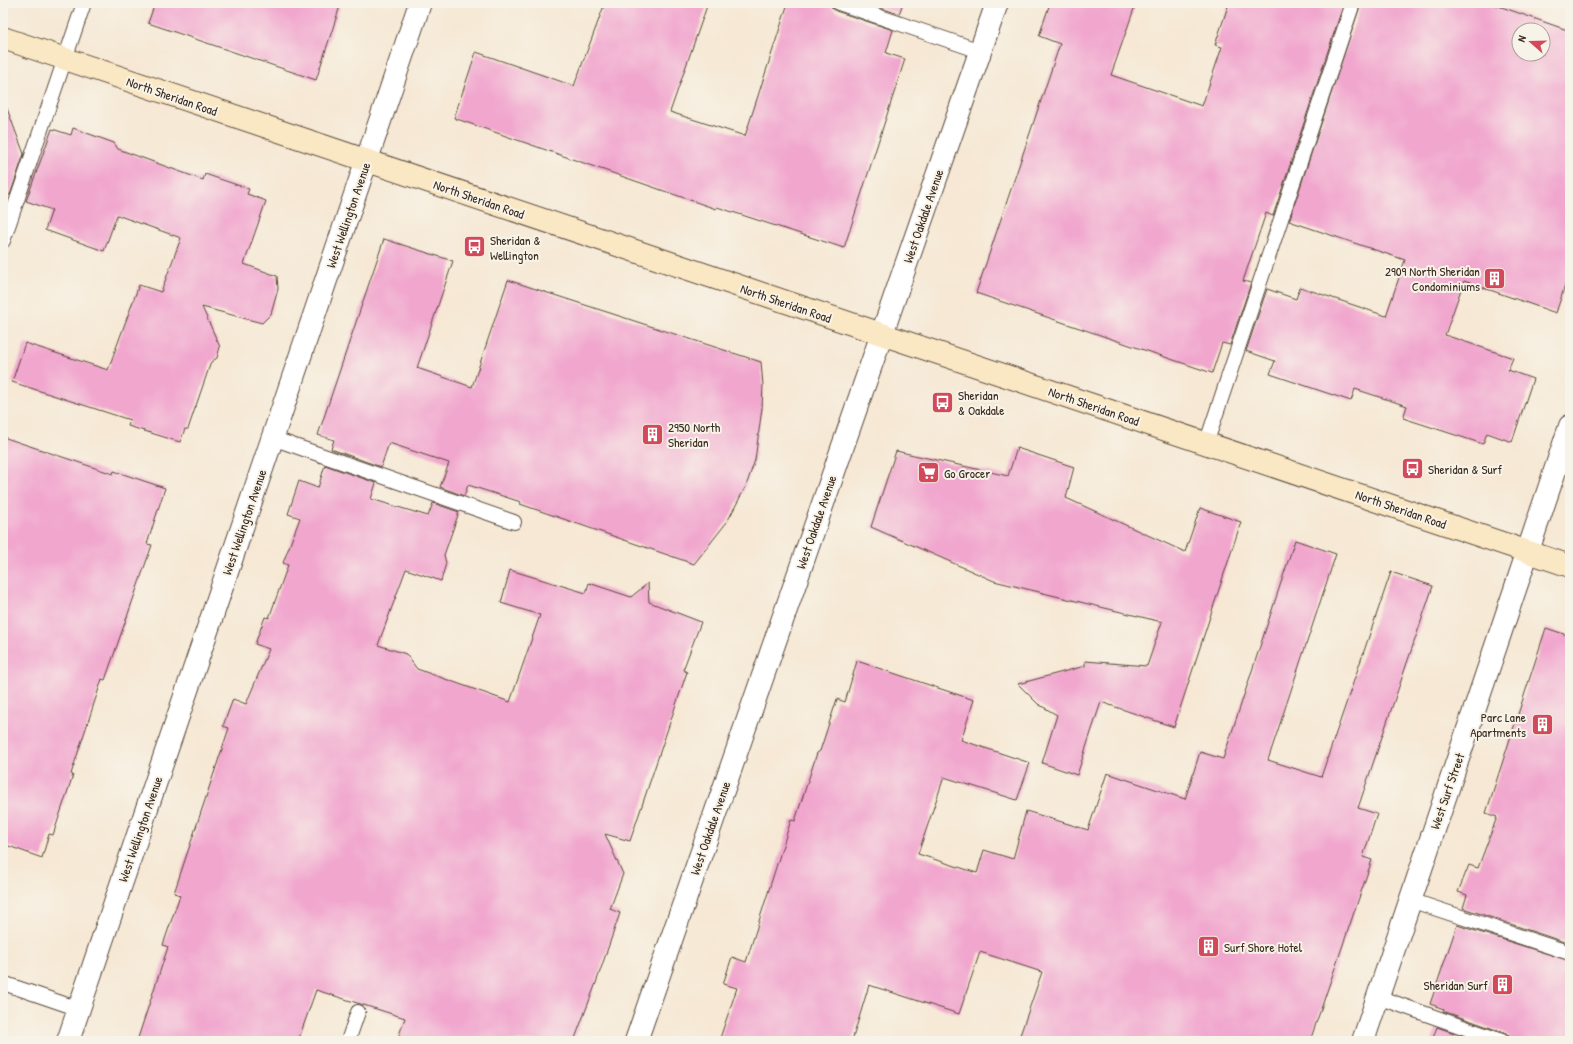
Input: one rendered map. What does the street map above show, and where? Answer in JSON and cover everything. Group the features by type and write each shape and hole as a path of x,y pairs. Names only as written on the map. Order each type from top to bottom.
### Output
{"main road":[{"name":"North Sheridan Road","path":"3,38 1570,566"}],"street":[{"name":"West Wellington Avenue","path":"68,1041 420,3"},
{"name":"West Oakdale Avenue","path":"636,1041 997,3"},
{"name":"West Surf Street","path":"1363,1041 1570,426"}],"lane":[{"path":"3,241 84,3"},
{"path":"839,3 980,51"},
{"path":"1206,444 1353,3"},
{"path":"272,438 514,522"},
{"path":"1410,900 1570,953"},
{"path":"3,983 79,1008"},
{"path":"1378,997 1502,1041"},
{"path":"348,1041 358,1012"}],"building":[{"path":"155,3 341,3 316,80 148,23"},
{"path":"605,3 708,3 670,112 745,136 788,3 831,3 832,8 836,11 893,30 886,53 905,59 844,248 717,207 716,209 454,118 476,52 574,86"},
{"path":"865,3 903,3 899,14"},
{"path":"1050,3 1136,3 1111,75 1202,106 1222,47 1215,45 1229,3 1344,3 1273,216 1266,213 1243,281 1251,283 1230,345 1222,343 1212,373 976,293 1060,44 1039,36"},
{"name":"2909 North Sheridan Condominiums","path":"1361,3 1490,3 1544,22 1511,22 1511,62 1551,62 1551,24 1570,31 1570,270 1556,313 1464,281 1445,335 1513,358 1508,370 1533,379 1512,442 1487,433 1483,444 1403,418 1407,406 1355,389 1351,401 1270,374 1275,361 1246,351 1267,289 1296,299 1300,287 1386,316 1405,260 1289,221"},
{"path":"6,106 24,154 10,195 3,193 3,107"},
{"path":"73,128 114,143 118,149 203,180 205,174 249,189 247,194 266,201 244,264 277,276 278,289 271,314 262,323 202,307 220,347 217,358 211,362 188,429 185,429 180,442 128,426 130,420 12,382 25,343 108,370 139,285 161,292 181,238 117,215 104,251 45,230 52,210 26,201 52,129 71,135"},
{"path":"384,239 453,261 417,368 472,387 508,280 761,362 763,385 762,408 755,460 746,486 727,522 694,564 520,504 521,502 468,485 464,496 440,487 449,463 389,443 381,467 331,449 334,440 318,435"},
{"path":"3,437 113,474 114,471 165,488 147,544 152,545 105,680 102,679 53,835 49,834 42,858 3,844"},
{"path":"1017,448 1074,467 1066,498 1185,552 1200,508 1241,522 1174,727 1101,702 1077,775 1042,763 1057,715 1038,704 1018,684 1085,666 1085,661 1147,666 1162,622 994,581 871,527 896,451 1008,476"},
{"path":"325,465 376,483 371,499 428,516 433,503 459,512 444,555 446,563 441,581 406,569 378,645 406,654 417,669 510,702 540,615 501,603 510,570 586,593 589,583 631,597 648,583 649,602 701,622 683,670 687,672 630,841 605,834 623,874 610,909 620,913 574,1041 397,1041 405,1018 316,990 298,1041 137,1041 168,947 163,945 180,895 174,893 229,728 223,726 233,699 246,704 269,649 255,644 265,617 269,618 288,565 283,563 300,518 288,514 299,481 318,488"},
{"path":"1295,540 1336,554 1268,760 1321,777 1391,572 1433,586 1358,808 1377,814 1363,857 1372,860 1310,1041 1018,1041 1042,972 980,952 959,1014 869,985 852,1041 719,1041 737,988 723,984 732,957 746,962 791,820 795,821 817,753 820,751 837,699 845,702 857,661 974,700 961,740 1030,763 1017,800 944,777 918,854 977,873 984,850 1013,859 1026,811 1088,830 1107,773 1185,799 1200,752 1223,759"},
{"path":"1546,628 1570,636 1570,944 1463,908 1467,895 1458,892 1469,865 1478,868 1497,817 1486,813"},
{"name":"Sheridan Surf","path":"1457,925 1570,961 1570,1041 1510,1041 1509,1036 1505,1033 1443,1011 1444,1009 1430,1004"},
{"path":"1437,1027 1477,1041 1432,1041"}],"place":[{"name":"Sheridan & Wellington","path":"474,247"},
{"name":"2909 North Sheridan Condominiums","path":"1495,278"},
{"name":"Sheridan & Oakdale","path":"943,402"},
{"name":"2950 North Sheridan","path":"652,434"},
{"name":"Sheridan & Surf","path":"1412,469"},
{"name":"Go Grocer","path":"928,473"},
{"name":"Parc Lane Apartments","path":"1542,724"},
{"name":"Surf Shore Hotel","path":"1209,947"},
{"name":"Sheridan Surf","path":"1503,985"}]}
